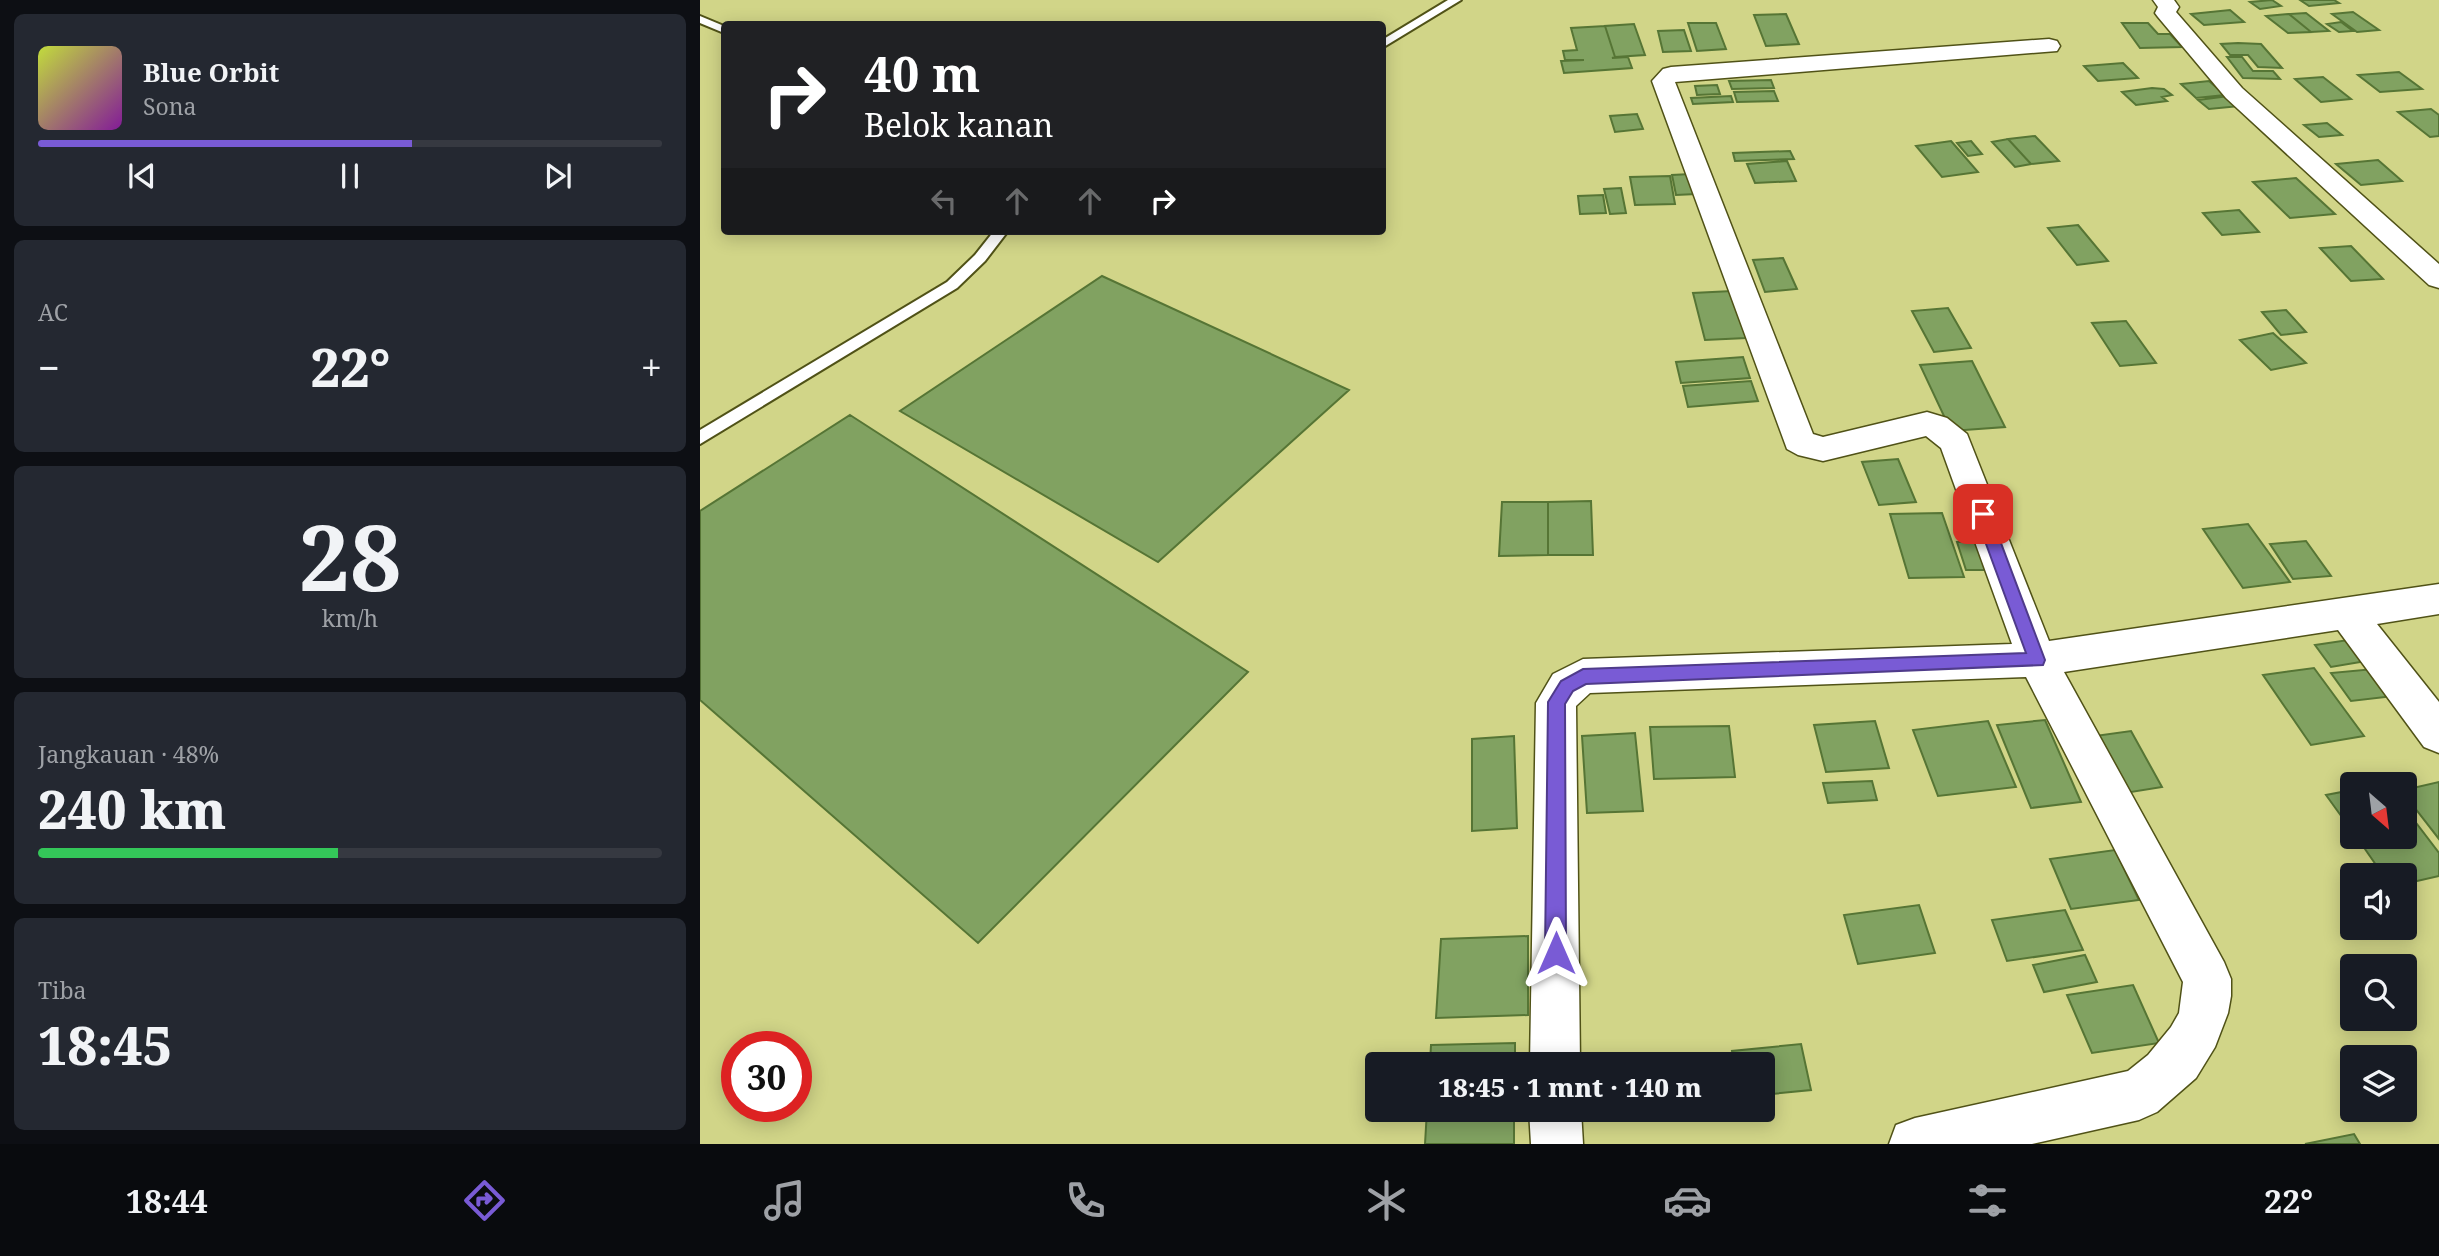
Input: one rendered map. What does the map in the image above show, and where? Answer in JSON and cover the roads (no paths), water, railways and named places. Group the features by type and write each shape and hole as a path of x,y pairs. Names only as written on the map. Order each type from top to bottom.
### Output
{"street":[{"path":"2163,0 2169,7 2165,13 2234,93 2439,279"},
{"path":"1915,1144 2139,1094 2167,1074 2188,1048 2207,998 2207,979 2037,660 1955,442 1935,426 1927,424 1823,449 1810,447 1799,441 1662,84 1671,74 2049,47"},
{"path":"1555,1052 1556,702 1567,686 1583,676 2037,660 2348,615 2439,599"},
{"path":"2348,615 2439,734"},
{"path":"1556,1122 1557,1144"}],"lane":[{"path":"1386,43 1456,0"},
{"path":"700,19 721,29"},
{"path":"700,438 952,285 980,258 998,235"}]}
